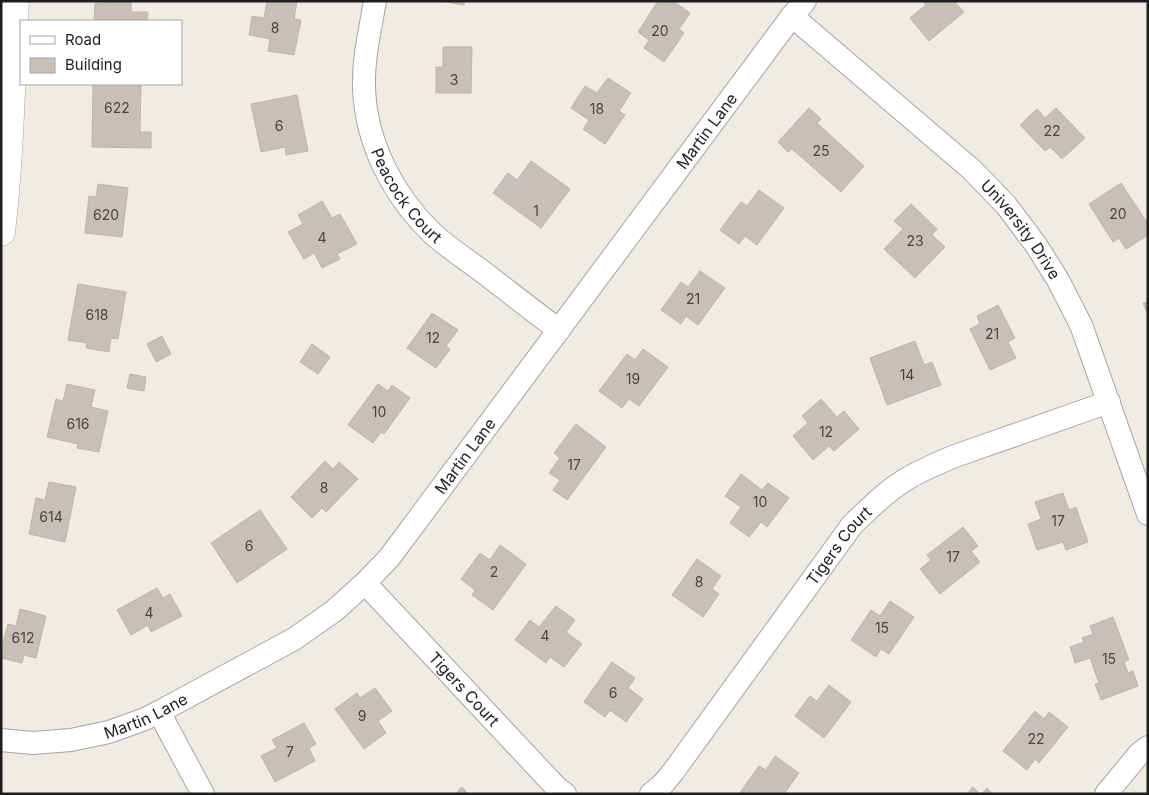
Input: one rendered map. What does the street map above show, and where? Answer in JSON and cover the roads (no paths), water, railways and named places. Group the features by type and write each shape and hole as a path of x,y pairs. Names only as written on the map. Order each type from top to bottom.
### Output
{"street":[{"path":"1,232 10,111 14,1"},
{"name":"Peacock Court","path":"374,1 365,56 364,89 368,122 377,153 394,186 413,213 433,234 559,330"},
{"name":"Martin Lane","path":"1,740 33,743 71,740 109,732 145,719 294,639 334,611 365,583 404,538 798,9"},
{"name":"University Drive","path":"798,9 971,169 1006,206 1036,245 1058,280 1081,325 1148,514"},
{"name":"Tigers Court","path":"651,794 673,772 852,525 877,501 905,480 933,465 1109,402"},
{"name":"Tigers Court","path":"365,583 556,787 565,794"},
{"path":"159,712 203,794"},
{"path":"1106,794 1139,754 1148,747"}]}
